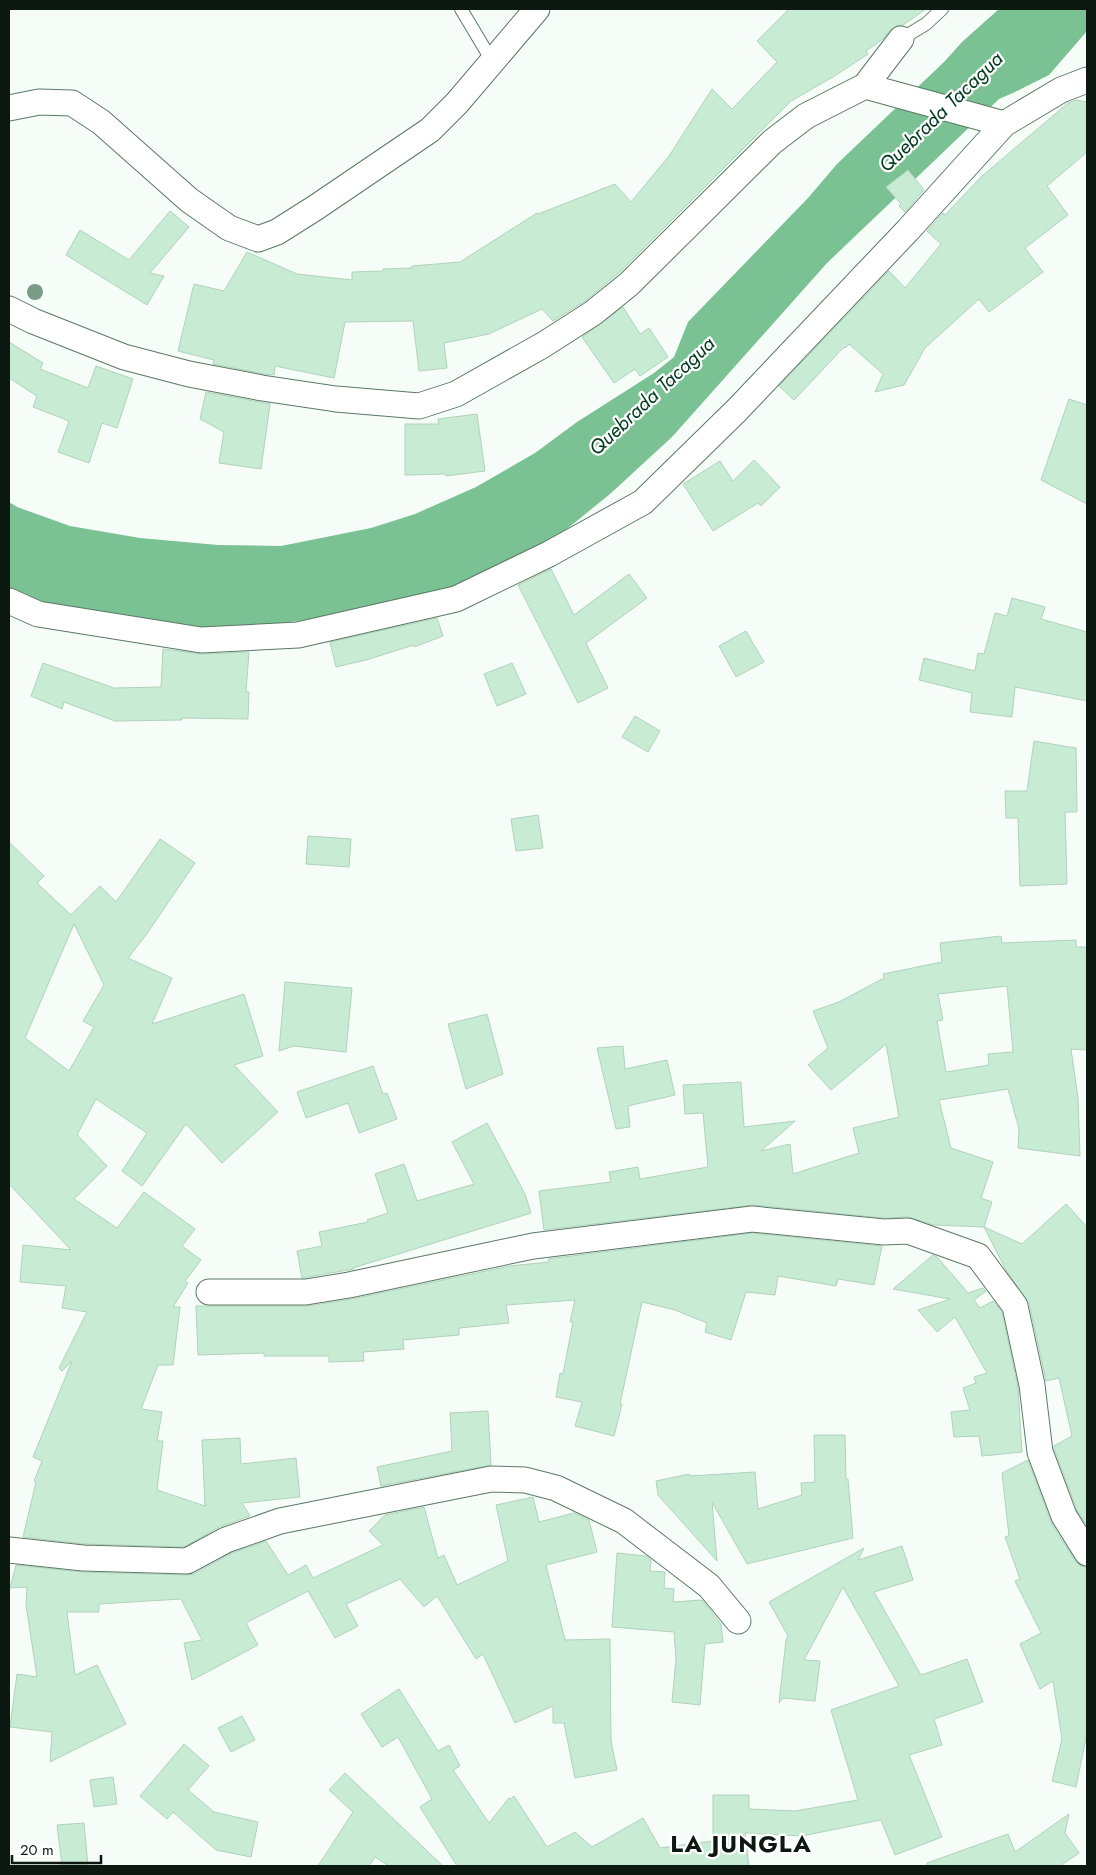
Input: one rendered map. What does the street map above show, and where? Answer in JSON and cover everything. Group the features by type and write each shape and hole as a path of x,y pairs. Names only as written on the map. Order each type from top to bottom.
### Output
{"street":[{"path":"9,108 39,102 72,103 101,122 189,200 229,228 258,239 277,232 315,208 430,130 457,103 537,9"},
{"path":"9,309 33,321 124,357 189,374 262,388 336,399 419,406 456,394 543,345 593,313 629,284 772,142 806,116 865,86 901,40"},
{"path":"9,601 38,614 201,640 298,635 456,599 541,558 643,502 736,411 908,230 993,121 1087,80"},
{"path":"865,86 993,121"},
{"path":"209,1292 306,1292 349,1285 533,1246 752,1219 884,1232 908,1231 978,1256 1015,1306 1032,1385 1040,1452 1064,1516 1087,1553"},
{"path":"9,1550 83,1558 187,1561 226,1540 280,1521 491,1479 525,1480 556,1488 624,1521 709,1586 738,1621"}],"lane":[{"path":"461,9 492,61"},
{"path":"901,40 926,24 942,9"}],"water":[{"name":"Quebrada Tacagua","path":"999,9 1087,9 1087,31 1049,75 999,99 827,263 672,437 610,494 557,537 433,598 365,613 232,629 165,627 84,615 9,591 9,502 17,507 70,526 140,538 218,545 281,546 371,528 415,514 476,487 535,453 577,422 654,373 674,357 688,322 808,198 837,164 945,61 962,42"}],"building":[{"path":"789,9 926,9 903,25 896,26 890,30 883,39 866,51 868,54 791,101 619,273 585,301 553,321 542,309 489,334 444,343 447,368 419,371 413,321 345,322 334,378 275,366 274,375 264,374 213,364 214,360 178,351 194,284 224,291 247,252 297,274 352,280 352,272 383,271 383,269 412,268 412,266 460,262 537,213 615,184 631,202 669,156 712,89 732,109 777,62 757,41"},
{"path":"1076,100 1087,102 1087,152 1047,186 1068,215 1025,248 1043,272 989,312 979,299 925,348 904,385 875,392 883,374 849,344 794,400 779,386 889,271 905,288 941,244 927,231 943,213 945,215 981,177 1068,103"},
{"path":"908,170 924,190 905,212 899,206 901,204 886,187"},
{"path":"170,211 189,227 150,273 164,276 147,305 66,255 80,230 129,260"},
{"path":"623,307 640,334 649,328 668,357 640,376 635,369 614,383 582,337"},
{"path":"9,342 43,363 40,369 88,388 96,366 133,379 117,428 102,423 89,463 58,452 69,421 33,407 37,396 9,378"},
{"path":"206,392 270,404 261,469 219,463 224,432 200,419"},
{"path":"1069,399 1087,405 1087,504 1041,480"},
{"path":"477,414 485,471 446,476 446,474 405,475 405,424 439,424 438,419"},
{"path":"754,460 780,487 761,506 758,503 713,531 683,484 720,461 733,481"},
{"path":"551,569 574,615 629,574 647,598 586,643 608,688 578,703 518,585"},
{"path":"1012,598 1045,607 1041,619 1087,632 1087,701 1015,687 1012,717 970,712 972,693 919,680 924,658 975,671 978,653 984,654 995,613 1007,616"},
{"path":"437,618 443,636 414,647 414,645 336,667 330,642"},
{"path":"746,631 764,662 736,677 719,646"},
{"path":"163,649 202,654 249,652 246,692 249,692 248,719 182,718 182,720 115,721 64,702 62,709 31,696 43,663 114,688 161,687"},
{"path":"512,663 526,694 497,706 484,674"},
{"path":"635,716 660,731 648,752 622,737"},
{"path":"1034,741 1076,748 1077,812 1065,812 1067,884 1020,886 1018,818 1006,818 1005,791 1027,791"},
{"path":"538,815 543,848 516,851 511,819"},
{"path":"308,836 351,839 349,867 306,864"},
{"path":"160,839 195,863 128,958 172,978 152,1024 244,994 263,1056 234,1065 278,1112 222,1163 186,1124 142,1186 122,1171 147,1133 96,1099 77,1135 107,1166 74,1199 117,1228 144,1192 195,1229 182,1246 201,1260 185,1281 188,1283 173,1307 180,1307 173,1365 158,1365 141,1409 162,1412 157,1441 163,1441 157,1490 205,1506 202,1440 240,1438 241,1464 296,1458 300,1497 242,1503 250,1516 219,1527 184,1547 84,1544 23,1537 36,1482 34,1481 42,1461 33,1457 72,1361 62,1371 59,1368 87,1312 62,1308 66,1286 20,1282 23,1245 71,1250 9,1184 9,842 44,876 37,883 71,915 100,886 116,902","holes":["74,924 104,985 83,1021 94,1027 69,1071 25,1038"]},
{"path":"1001,936 1002,943 1076,940 1076,947 1087,947 1087,1050 1071,1049 1078,1098 1080,1156 1018,1148 1019,1129 1008,1089 939,1100 951,1148 993,1162 981,1198 992,1202 984,1227 933,1225 908,1217 884,1218 753,1205 544,1230 539,1191 611,1182 609,1172 638,1167 640,1179 708,1167 703,1113 685,1114 683,1085 741,1082 744,1127 795,1121 761,1151 790,1144 793,1174 859,1153 853,1128 899,1117 886,1044 831,1090 808,1065 828,1048 813,1011 839,1002 884,978 883,974 942,962 940,943","holes":["1007,986 1013,1052 988,1054 989,1065 946,1072 937,1021 943,1020 938,994"]},
{"path":"285,982 352,988 346,1052 294,1046 279,1051"},
{"path":"487,1014 503,1074 466,1089 448,1024"},
{"path":"623,1046 625,1069 667,1060 675,1095 628,1106 630,1127 616,1129 597,1048"},
{"path":"373,1066 383,1094 387,1093 397,1119 359,1133 348,1103 306,1118 297,1092"},
{"path":"487,1123 525,1194 531,1213 354,1269 302,1278 297,1251 322,1246 319,1232 368,1222 367,1220 388,1213 375,1174 404,1164 417,1201 474,1184 452,1142"},
{"path":"1066,1204 1087,1227 1087,1526 1077,1510 1054,1449 1054,1446 1072,1436 1059,1378 1046,1381 1029,1303 1006,1270 984,1227 1022,1244"},
{"path":"752,1233 882,1246 874,1285 838,1279 836,1286 778,1276 775,1295 746,1292 731,1340 705,1332 707,1323 675,1310 642,1302 614,1436 575,1426 582,1402 556,1397 560,1373 563,1374 573,1322 570,1322 575,1300 506,1305 509,1323 459,1328 459,1335 403,1340 404,1349 363,1352 364,1361 329,1362 329,1356 264,1356 264,1353 198,1355 196,1306 308,1306 352,1299 510,1266 549,1262 548,1259"},
{"path":"933,1255 937,1257 968,1293 983,1288 986,1291 974,1300 980,1308 993,1301 1002,1312 1018,1387 1022,1452 982,1456 979,1436 954,1437 951,1412 970,1410 963,1388 976,1383 974,1377 987,1373 955,1317 937,1332 918,1310 950,1299 893,1289"},
{"path":"488,1411 491,1465 381,1486 377,1467 452,1451 450,1413"},
{"path":"814,1435 845,1435 846,1479 848,1479 853,1538 747,1564 712,1502 717,1561 658,1495 656,1481 689,1474 690,1476 755,1472 758,1509 802,1495 801,1483 815,1482"},
{"path":"1028,1460 1052,1524 1075,1561 1081,1566 1087,1567 1087,1733 1076,1787 1052,1781 1062,1739 1053,1681 1040,1689 1020,1644 1041,1633 1015,1581 1020,1579 1005,1537 1009,1536 1002,1473"},
{"path":"533,1497 539,1522 574,1513 589,1520 597,1552 546,1565 565,1640 610,1639 611,1741 617,1770 575,1778 564,1723 553,1723 553,1706 515,1723 483,1654 476,1659 437,1596 424,1607 400,1579 346,1604 358,1626 335,1638 308,1591 246,1623 258,1645 192,1680 184,1643 202,1640 181,1599 99,1604 99,1612 67,1612 75,1675 97,1665 126,1724 50,1762 52,1732 10,1727 17,1674 37,1677 26,1605 27,1587 10,1588 16,1565 83,1572 187,1575 194,1574 232,1553 266,1541 288,1575 306,1565 313,1578 383,1545 369,1531 385,1515 424,1507 438,1558 444,1555 457,1585 508,1561 496,1505"},
{"path":"902,1546 913,1580 874,1592 921,1675 967,1659 983,1702 934,1719 942,1745 909,1755 942,1837 895,1855 881,1820 802,1836 745,1833 749,1866 457,1866 420,1807 432,1799 398,1737 382,1747 361,1714 399,1689 438,1751 449,1745 460,1766 453,1770 489,1823 509,1798 511,1799 514,1796 547,1847 575,1832 592,1847 643,1818 660,1848 713,1841 713,1795 749,1795 749,1809 795,1811 858,1800 831,1710 899,1686 843,1587 804,1660 820,1661 815,1701 783,1698 779,1703 788,1636 769,1602 864,1548 858,1560"},
{"path":"617,1553 646,1556 651,1560 650,1571 665,1572 664,1588 674,1589 673,1602 702,1600 721,1624 723,1642 705,1644 700,1705 672,1702 676,1659 674,1632 612,1627"},
{"path":"242,1716 255,1740 231,1752 218,1728"},
{"path":"184,1744 209,1766 188,1790 214,1812 258,1822 251,1857 216,1850 173,1812 167,1819 140,1796"},
{"path":"345,1773 443,1866 389,1866 375,1857 369,1866 318,1866 353,1812 329,1790"},
{"path":"113,1777 117,1804 94,1807 90,1780"},
{"path":"1069,1814 1065,1833 1079,1853 1060,1866 927,1866 927,1863 1008,1834 1015,1852"},
{"path":"84,1823 88,1866 62,1866 57,1825"}],"district":[{"name":"LA JUNGLA","path":"741,1843"}]}
